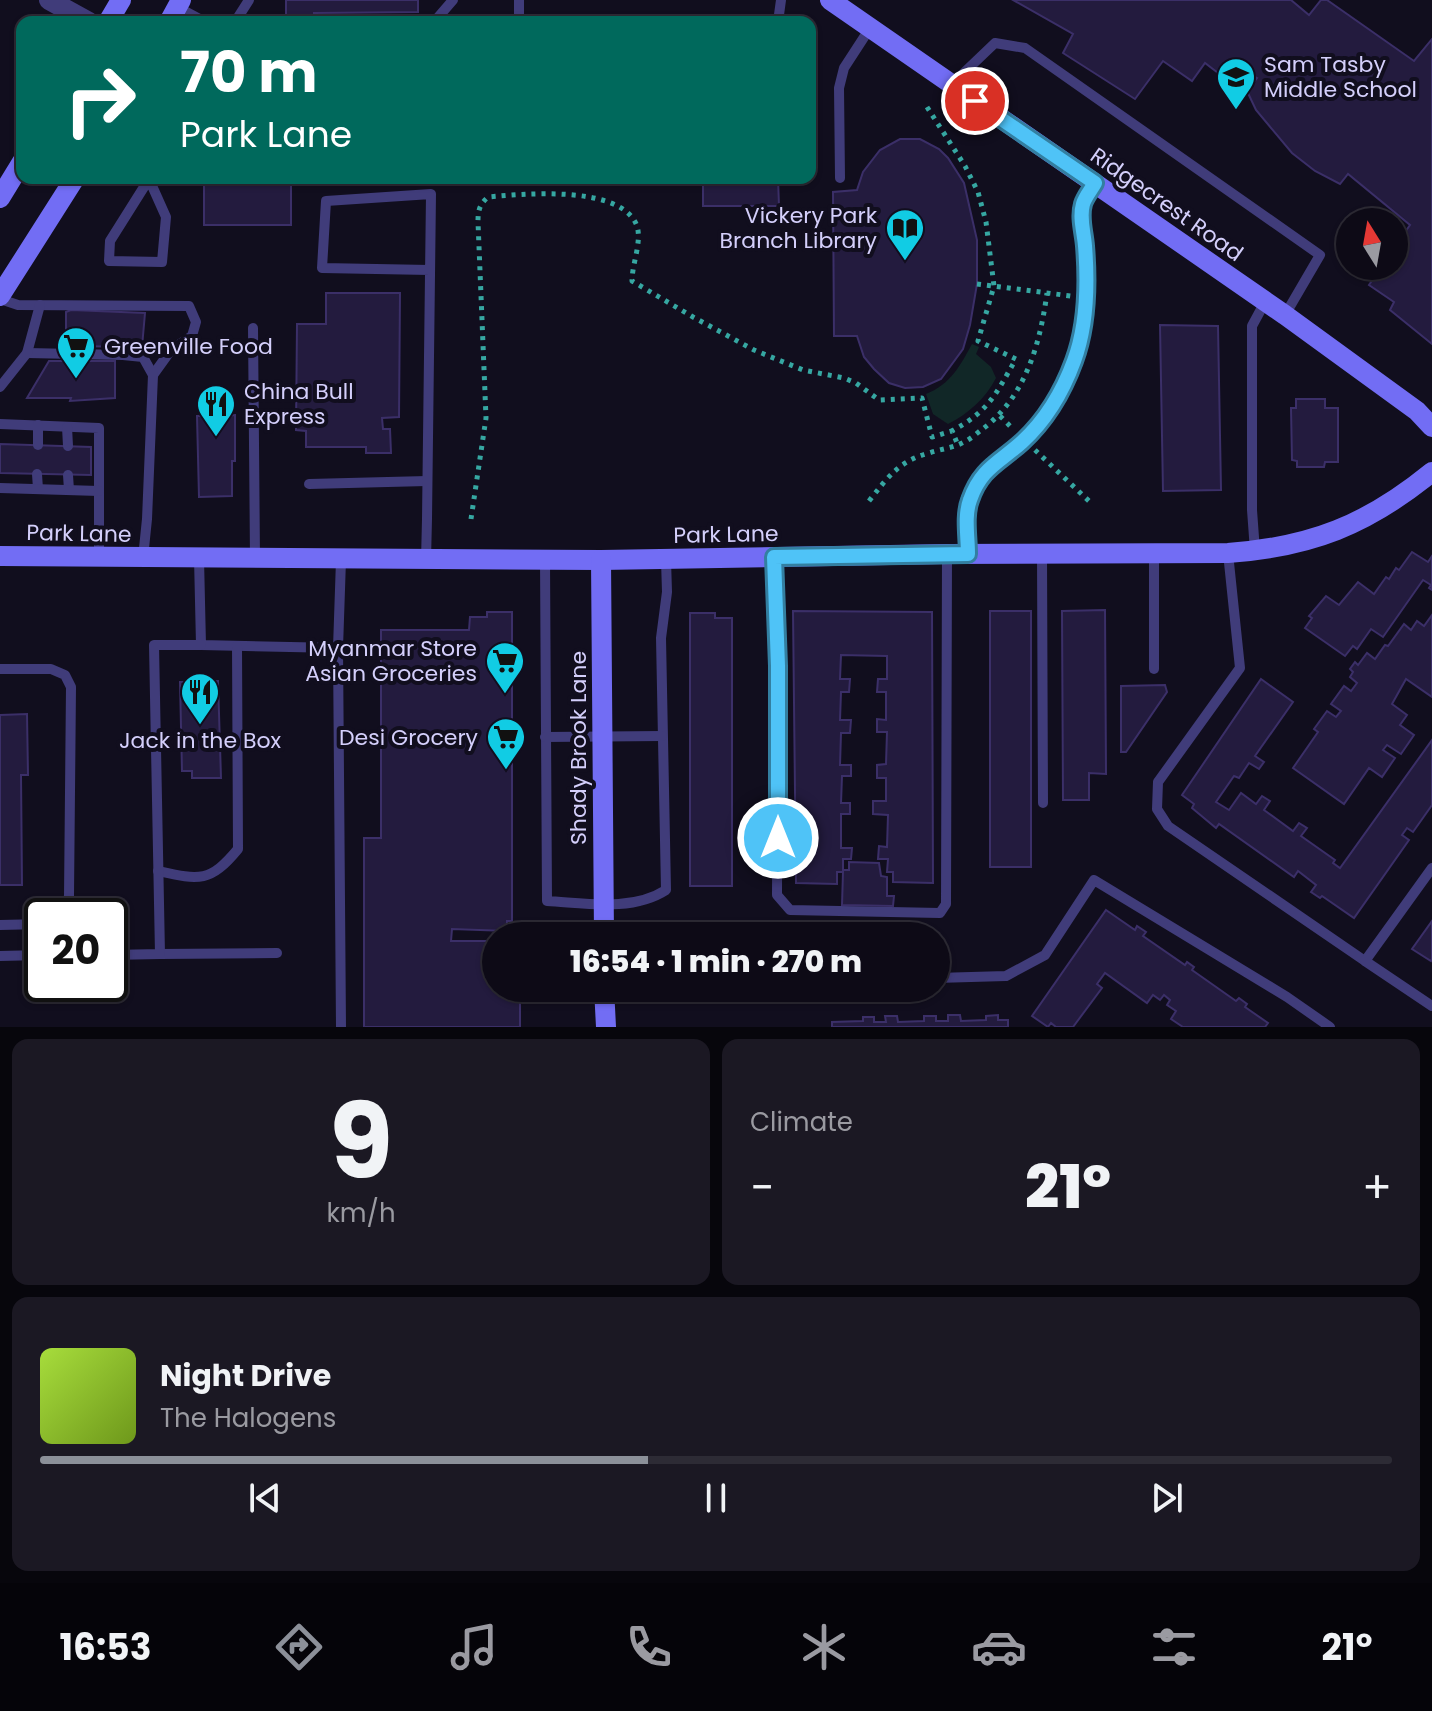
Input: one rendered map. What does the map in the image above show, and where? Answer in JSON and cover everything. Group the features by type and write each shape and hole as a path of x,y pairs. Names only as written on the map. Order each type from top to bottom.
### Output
{"main road":[{"name":"Ridgecrest Road","path":"830,0 1285,315 1417,411 1432,427"},
{"path":"3,187 16,170"},
{"path":"0,298 71,184"},
{"name":"Park Lane","path":"0,556 666,560 947,554 1228,553 1297,544 1335,533 1401,497 1432,472"},
{"name":"Shady Brook Lane","path":"601,560 604,922"},
{"path":"605,1002 606,1027"}],"street":[{"path":"49,0 78,16"}],"lane":[{"path":"439,16 453,0"},
{"path":"840,178 839,88 844,68 870,28"},
{"path":"951,85 995,43 1025,48 1320,255 1285,315"},
{"path":"968,554 969,502 979,479 1024,440 1046,414 1064,387 1076,356 1083,328 1085,298 1085,247 1081,219 1083,202 1095,183"},
{"path":"144,184 110,241 109,261 162,262 166,217 151,184"},
{"path":"426,560 427,481 430,270 431,194 326,201 322,268 430,270"},
{"path":"0,298 18,305 189,306 196,322 192,336 171,350 153,375"},
{"path":"1255,551 1252,510 1252,326 1265,302"},
{"path":"0,387 27,353 40,305"},
{"path":"253,328 255,559"},
{"path":"27,353 143,357 153,375 143,558"},
{"path":"0,424 99,428 99,557"},
{"path":"38,425 38,445"},
{"path":"67,427 68,446"},
{"path":"37,474 38,489"},
{"path":"68,475 69,490"},
{"path":"309,484 427,481"},
{"path":"0,488 99,491"},
{"path":"1228,553 1240,668 1158,782 1157,809 1168,826 1432,1006"},
{"path":"774,557 778,666 777,895 790,910 940,913 946,904 947,554"},
{"path":"1154,554 1154,669"},
{"path":"1042,555 1043,803"},
{"path":"199,558 201,645"},
{"path":"341,560 338,648 341,1027"},
{"path":"545,560 547,901 603,905 637,902 656,897 666,890 661,638 667,592 666,560"},
{"path":"160,954 154,645 338,648"},
{"path":"158,871 187,877 208,876 222,868 238,849 237,646"},
{"path":"0,669 51,669 65,675 71,687 68,898"},
{"path":"545,737 662,736"},
{"path":"1365,961 1432,868"},
{"path":"950,978 1006,976 1045,955 1094,880 1287,997 1330,1027"},
{"path":"0,925 24,924"},
{"path":"128,955 277,953"},
{"path":"0,956 24,955"}],"path":[{"path":"471,519 486,418 478,211 488,197 555,194 620,206 631,216 639,234 632,281 754,350 803,370 844,378 879,400 922,398 932,437 971,421 991,403 1016,359 978,341 994,286 986,222 978,192 965,166 927,107"},
{"path":"977,284 1085,298"},
{"path":"869,501 905,461 958,445 1000,416 1023,381 1035,354 1047,293"},
{"path":"1000,416 1089,501"},
{"path":"952,431 958,445"}],"green space":[{"path":"972,344 979,347 976,354 991,367 996,378 976,405 948,424 933,414 926,394 948,380"}],"building":[{"path":"286,0 418,0 418,12 286,16"},
{"path":"1013,0 1291,0 1309,15 1321,0 1327,0 1414,61 1432,39 1432,344 1390,310 1394,302 1369,285 1372,280 1408,280 1408,208 1389,208 1348,174 1340,184 1315,171 1292,153 1256,110 1247,91 1257,78 1242,70 1231,83 1205,63 1192,81 1163,61 1135,99 1063,53 1073,34"},
{"name":"Vickery Park Branch Library","path":"900,139 920,139 948,158 964,183 977,240 977,284 963,349 941,379 923,387 905,388 889,383 864,357 857,336 834,336 833,192 857,190 863,172 880,150"},
{"path":"204,184 291,184 291,225 204,225"},
{"path":"703,184 778,184 779,206 703,206"},
{"path":"326,293 400,293 399,417 382,418 383,429 390,429 391,453 366,453 366,447 306,447 306,431 296,430 297,324 326,324"},
{"path":"66,312 145,313 142,347 66,346"},
{"path":"1160,325 1218,326 1221,490 1163,491"},
{"name":"Greenville Food","path":"49,361 115,361 115,398 70,401 71,398 27,398"},
{"path":"1296,399 1325,399 1325,408 1338,408 1338,462 1325,462 1324,467 1297,467 1297,461 1292,460 1291,408 1296,408"},
{"name":"China Bull Express","path":"235,415 232,496 199,497 197,416"},
{"path":"0,444 91,447 91,475 0,473"},
{"path":"1412,552 1428,562 1432,556 1432,590 1429,588 1431,585 1423,580 1383,637 1371,629 1357,649 1353,646 1345,656 1305,628 1312,618 1309,616 1326,596 1339,605 1358,582 1374,594 1386,577 1389,579 1396,568 1399,570"},
{"path":"1105,610 1106,774 1089,773 1089,800 1063,800 1062,611"},
{"path":"793,611 932,612 933,883 893,882 893,872 887,872 888,859 878,859 879,846 887,847 888,815 873,814 873,801 886,801 886,778 877,778 877,765 886,764 887,732 877,732 877,719 886,720 886,692 877,692 878,679 887,679 887,656 841,655 840,679 850,679 849,692 841,692 840,720 851,720 850,733 841,733 840,765 851,765 851,776 842,776 841,803 850,803 850,814 841,814 841,848 852,848 851,859 843,859 843,870 849,870 849,862 879,863 881,876 887,877 887,896 894,896 893,906 842,905 843,872 837,872 837,884 796,883"},
{"path":"990,611 1031,611 1031,867 990,867"},
{"path":"487,612 512,612 512,921 482,922 482,930 452,929 451,941 482,941 482,1002 520,1002 520,1027 364,1027 364,838 381,838 381,630 469,630 470,617 487,617"},
{"path":"690,613 715,613 715,618 732,618 732,886 690,886"},
{"path":"1432,615 1432,697 1406,679 1392,704 1407,715 1400,725 1414,735 1401,754 1387,745 1383,750 1395,758 1382,777 1369,768 1344,804 1293,768 1318,732 1314,729 1327,711 1336,717 1341,711 1331,704 1344,686 1351,691 1357,683 1350,677 1353,672 1350,669 1355,662 1358,665 1367,653 1375,659 1404,624 1411,630 1417,621 1424,626"},
{"path":"1261,679 1293,702 1255,756 1264,762 1259,769 1249,763 1239,778 1234,776 1216,802 1229,810 1241,793 1256,804 1262,796 1270,801 1264,810 1293,831 1299,823 1307,828 1301,836 1335,860 1333,863 1340,868 1432,740 1432,805 1413,832 1407,828 1402,835 1409,840 1354,918 1311,892 1316,885 1298,871 1294,877 1219,824 1216,828 1182,795"},
{"name":"Jack in the Box","path":"218,681 221,778 192,778 192,771 182,771 180,682"},
{"path":"1165,685 1167,692 1126,752 1121,752 1121,686"},
{"path":"27,714 28,775 21,775 22,885 0,885 0,715"},
{"path":"1106,910 1135,930 1137,926 1146,932 1143,936 1185,965 1187,962 1194,967 1192,970 1236,1001 1239,998 1247,1004 1245,1007 1268,1023 1265,1027 1183,1027 1171,1019 1176,1011 1167,1005 1170,1000 1164,995 1160,1000 1153,995 1147,1003 1105,973 1097,984 1102,988 1073,1027 1056,1027 1051,1023 1048,1027 1032,1016"},
{"path":"1432,921 1432,959 1431,961 1412,949"},
{"path":"948,1015 960,1015 961,1021 986,1020 986,1016 998,1015 998,1020 1008,1020 1008,1027 832,1027 832,1022 863,1021 863,1017 874,1017 874,1022 886,1022 885,1016 897,1016 898,1022 924,1021 924,1016 936,1016 936,1021 948,1021"}],"place":[{"name":"Sam Tasby Middle School","path":"1236,111"},
{"name":"Vickery Park Branch Library","path":"905,262"},
{"name":"Greenville Food","path":"76,380"},
{"name":"China Bull Express","path":"216,438"},
{"name":"Myanmar Store Asian Groceries","path":"505,695"},
{"name":"Jack in the Box","path":"200,726"},
{"name":"Desi Grocery","path":"506,771"}],"route":[{"path":"778,838 778,666 774,557 968,554 969,502 979,479 1024,440 1046,414 1064,387 1076,356 1083,328 1085,298 1085,247 1081,219 1083,202 1095,183 975,101"}]}
